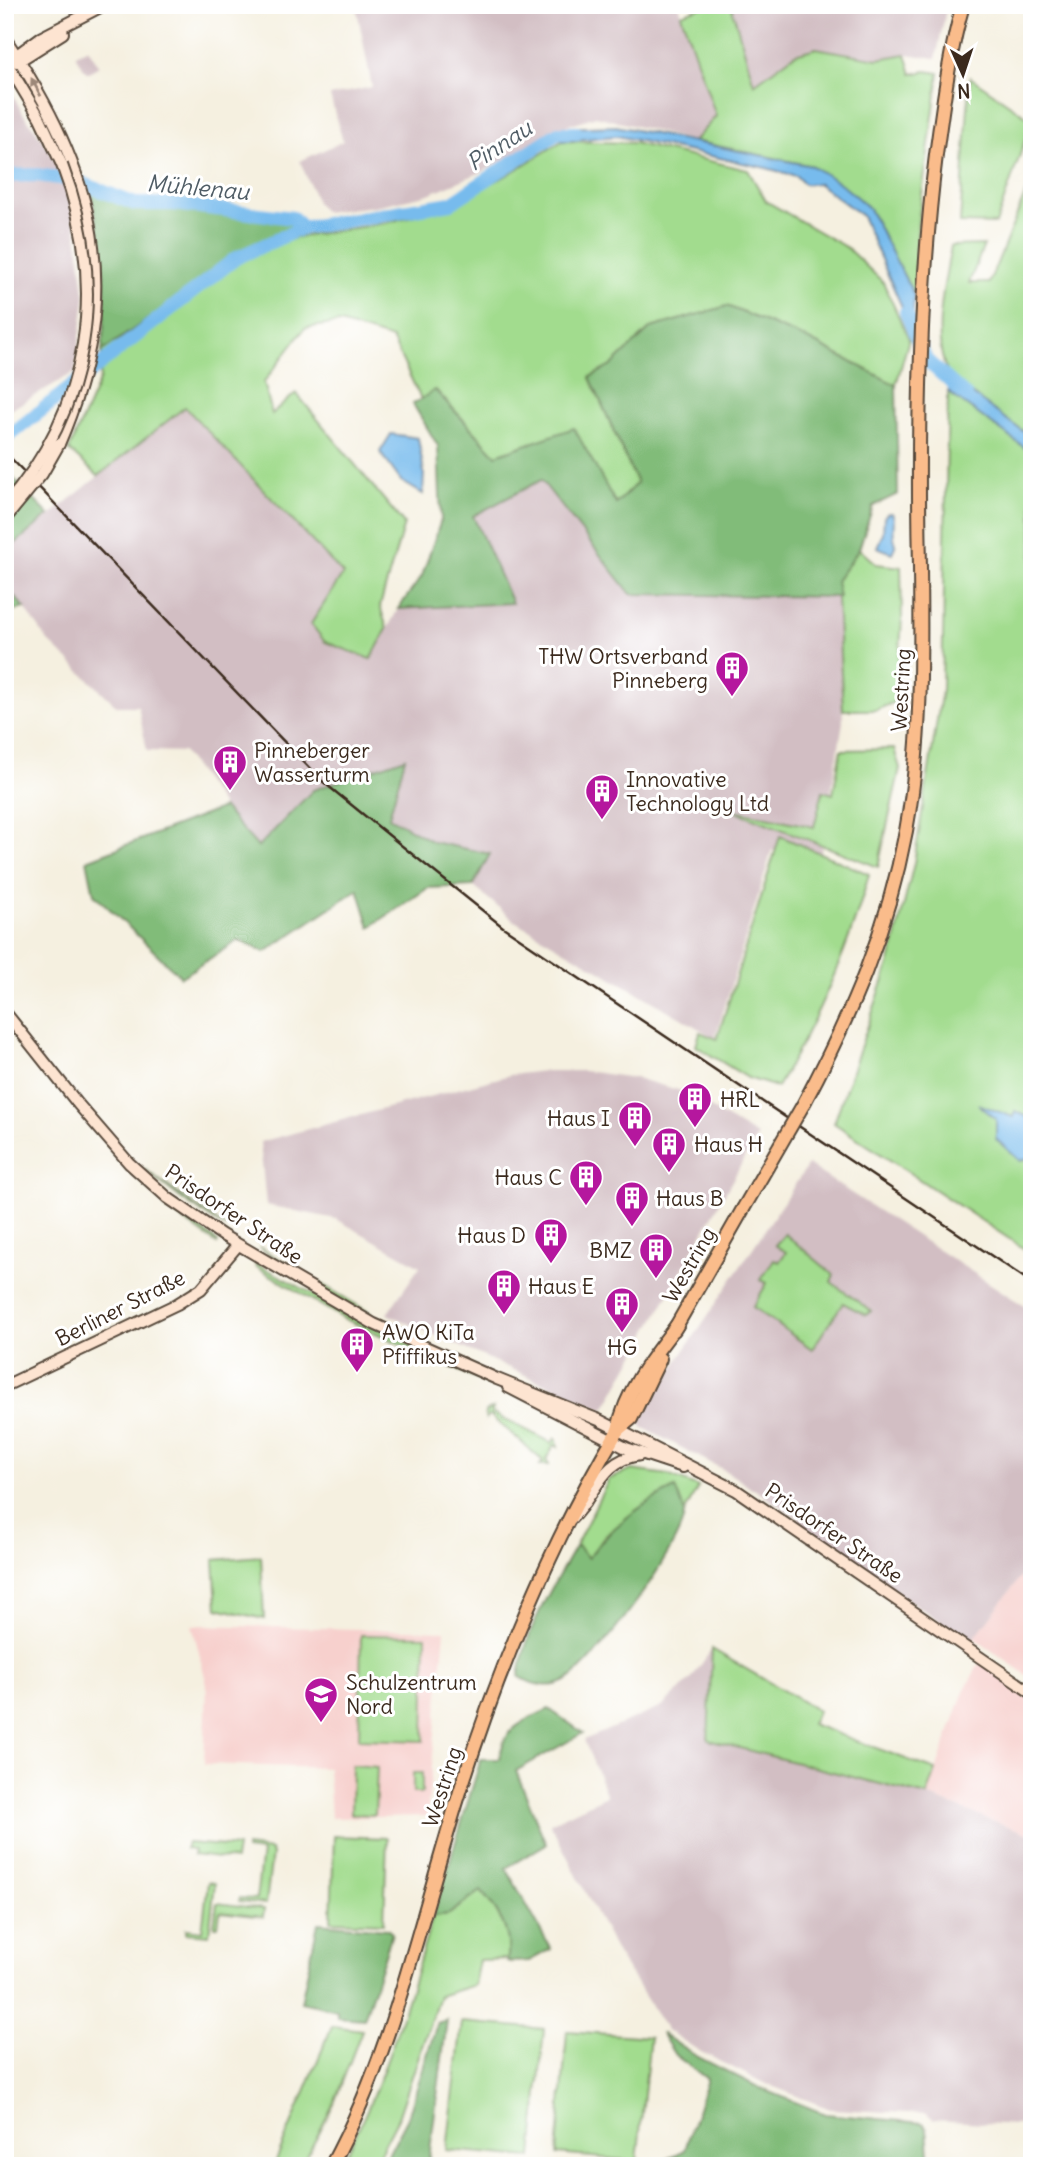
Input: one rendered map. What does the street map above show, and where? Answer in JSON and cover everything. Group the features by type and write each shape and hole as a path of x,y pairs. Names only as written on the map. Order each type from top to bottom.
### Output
{"main road":[{"path":"5,506 38,463 72,389 84,342 88,294 85,242 67,163 6,62 19,57 104,5"},
{"name":"Westring","path":"331,2166 358,2112 387,2037 459,1793 482,1727 533,1600 615,1435 621,1414 651,1359 677,1325 841,1034 868,972 891,898 906,829 920,708 921,413 928,237 940,122 963,5"},
{"path":"5,38 19,57 67,163 93,236 97,296 93,339 81,388 59,444 42,474 5,519"},
{"name":"Prisdorfer Straße","path":"5,1012 78,1104 138,1172 169,1198 238,1245 374,1324 497,1379 522,1397 713,1477 1032,1693"},
{"name":"Berliner Straße","path":"5,1386 177,1304 201,1289 238,1245"},
{"name":"Prisdorfer Straße","path":"615,1435 644,1455 713,1477"},
{"path":"571,1519 587,1503 608,1468 628,1457 644,1455"}],"shaded area":[{"path":"356,5 679,5 716,116 694,141 596,116 559,128 484,171 426,195 375,206 324,212 317,203 300,161 343,141 330,96 372,87"},
{"path":"731,5 947,5 936,58 906,54 878,59 816,48 795,54 754,85"},
{"path":"88,48 99,66 87,73 75,55"},
{"path":"5,80 22,112 48,147 66,188 75,218 85,300 75,372 5,413"},
{"path":"185,406 343,575 371,659 398,609 511,603 473,516 541,480 631,594 839,597 843,722 818,870 772,850 715,1038 515,921 473,886 490,854 433,842 389,817 405,759 313,790 258,847 223,807 183,752 147,751 138,706 117,706 48,641 25,608 5,587 5,552"},
{"path":"543,1071 584,1071 635,1078 682,1091 757,1136 604,1410 387,1314 420,1266 336,1219 266,1205 260,1142 510,1075"},
{"path":"808,1165 1032,1311 1032,1562 971,1642 797,1525 800,1519 724,1470 642,1427 639,1419"},
{"path":"1032,1562 1032,1679 974,1638"},
{"name":"Schulzentrum Nord","path":"192,1625 445,1631 427,1816 331,1818 328,1768 204,1764 207,1685"},
{"path":"712,1649 708,1740 927,1796 1032,1835 1032,2126 934,2120 926,2114 830,2109 764,2083 699,2051 667,2030 617,1954 550,1823 607,1796 584,1740 662,1707 691,1679"},
{"path":"980,1662 1032,1700 1032,1835 927,1796 964,1691"}],"green space":[{"path":"707,5 731,5 754,84 795,54 816,48 878,59 906,54 912,74 926,71 939,73 918,222 914,295 868,207 812,166 694,141 716,116 681,14"},
{"path":"970,77 1032,120 996,224 960,223"},
{"path":"562,141 634,143 748,170 766,201 847,248 883,282 909,339 896,385 807,339 727,306 651,328 611,366 590,378 637,483 616,504 496,455 436,390 421,399 392,339 340,323 305,328 264,382 272,414 296,393 404,524 380,606 387,629 371,659 325,642 311,624 343,574 185,407 98,476 69,450 100,379 102,351 236,258 298,237 385,223 443,208 504,177"},
{"path":"1032,178 1032,437 983,405 956,383 947,371 942,355 940,318 951,246 984,245 969,283 989,283"},
{"path":"89,186 135,204 173,204 293,218 302,228 236,258 102,351 105,288 98,227"},
{"path":"727,306 807,339 896,385 898,494 873,506 859,549 836,581 839,597 631,594 541,480 473,516 512,603 398,609 422,576 441,520 438,446 413,404 435,390 496,455 574,428 616,504 637,483 590,377 611,366 651,328"},
{"path":"948,392 1032,453 1032,1254 834,1123 890,962 914,863 942,689"},
{"path":"5,470 49,515 5,552"},
{"path":"859,549 876,564 901,567 902,617 897,701 876,710 843,710 836,581"},
{"path":"5,587 25,608 5,613"},
{"path":"894,749 900,768 878,867 730,809 814,827 823,791 833,794 841,750"},
{"path":"405,758 389,817 433,842 490,854 473,886 428,888 370,927 358,889 265,952 239,940 181,977 94,894 87,860 223,808 258,847 313,790"},
{"path":"780,836 869,874 842,957 805,1036 777,1087 748,1078 696,1046 700,1032 717,1039"},
{"path":"144,1169 226,1228 183,1200"},
{"path":"168,1204 218,1242 217,1244 165,1207"},
{"path":"785,1234 834,1275 831,1282 871,1311 866,1315 843,1303 812,1349 753,1307 767,1283 761,1280 774,1259 779,1262 786,1252 775,1245"},
{"path":"259,1247 370,1313 369,1315 328,1295"},
{"path":"256,1263 373,1326 491,1382 490,1385 343,1318 255,1266"},
{"path":"493,1408 492,1413 552,1443 555,1438 557,1440 558,1447 554,1445 546,1460 549,1465 540,1465 543,1461 490,1415 486,1419 485,1412"},
{"path":"632,1470 668,1475 698,1487 684,1513 675,1488 605,1535 588,1558 576,1545 609,1479"},
{"path":"675,1488 684,1510 680,1529 653,1577 595,1654 564,1682 541,1685 519,1676 527,1641 549,1592 576,1545 588,1558 606,1536 627,1517"},
{"path":"261,1556 264,1619 217,1608 214,1560"},
{"path":"361,1635 426,1636 424,1741 359,1739"},
{"path":"712,1649 818,1711 811,1724 936,1770 927,1796 708,1740"},
{"path":"549,1709 583,1733 516,1771 546,1844 506,1868 551,1949 529,1961 507,1962 506,1932 494,1907 481,1891 449,1914 433,1916 481,1759 500,1759 505,1740 510,1733 523,1722"},
{"path":"352,1765 377,1767 375,1815 351,1814"},
{"path":"413,1773 422,1773 422,1793 413,1793"},
{"path":"334,1836 387,1838 384,1923 331,1921"},
{"path":"187,1843 237,1847 235,1860 193,1855 194,1850 185,1849"},
{"path":"246,1847 270,1850 272,1854 266,1904 239,1901 240,1898 256,1899 262,1852 246,1850"},
{"path":"208,1882 215,1883 209,1935 186,1933 186,1929 202,1931"},
{"path":"481,1891 493,1906 506,1931 508,1959 479,1960 474,1985 439,1996 398,2118 373,2166 339,2166 381,2075 433,1916 449,1914"},
{"path":"217,1903 264,1909 263,1917 220,1912 218,1926 214,1926"},
{"path":"318,1923 387,1929 392,1933 364,2019 337,2017 337,2010 301,2002"},
{"path":"447,2020 428,2166 382,2166 408,2117 437,2023"},
{"path":"462,2022 544,2029 532,2157 447,2150"},
{"path":"332,2026 362,2030 334,2103 302,2166 274,2166"},
{"path":"567,2031 650,2037 637,2161 557,2154"},
{"path":"661,2033 696,2056 760,2088 825,2114 923,2123 927,2129 930,2166 653,2166 685,2150 707,2079 675,2055"}],"water":[{"path":"616,126 812,166 840,183 868,207 914,295 912,330 862,216 819,184 804,184 796,176 766,168 617,136 562,141 559,128"},
{"path":"955,382 1032,438 1032,453 948,392"},
{"path":"391,434 418,438 424,472 423,494 401,481 380,452"},
{"path":"892,513 894,520 896,544 892,553 877,547 883,533 884,517"},
{"path":"978,1104 1013,1117 1015,1111 1032,1119 1032,1157 1020,1161 996,1139 996,1119"}],"waterway":[{"name":"Pinnau","path":"5,439 236,258 302,228 451,203 558,133 577,133"},
{"name":"Mühlenau","path":"5,176 36,175 74,180 135,204 173,204 293,218 302,228"},
{"name":"Pinnau","path":"906,312 926,360 966,396"}],"railway":[{"path":"5,452 322,781 412,854 503,927 1032,1283"}],"place":[{"name":"THW Ortsverband Pinneberg","path":"732,698"},
{"name":"Pinneberger Wasserturm","path":"230,792"},
{"name":"Innovative Technology Ltd","path":"602,821"},
{"name":"HRL","path":"695,1129"},
{"name":"Haus I","path":"635,1148"},
{"name":"Haus H","path":"669,1174"},
{"name":"Haus C","path":"586,1207"},
{"name":"Haus B","path":"632,1228"},
{"name":"Haus D","path":"551,1265"},
{"name":"BMZ","path":"656,1280"},
{"name":"Haus E","path":"504,1316"},
{"name":"HG","path":"622,1334"},
{"name":"AWO KiTa Pfiffikus","path":"357,1374"},
{"name":"Schulzentrum Nord","path":"321,1724"}]}
